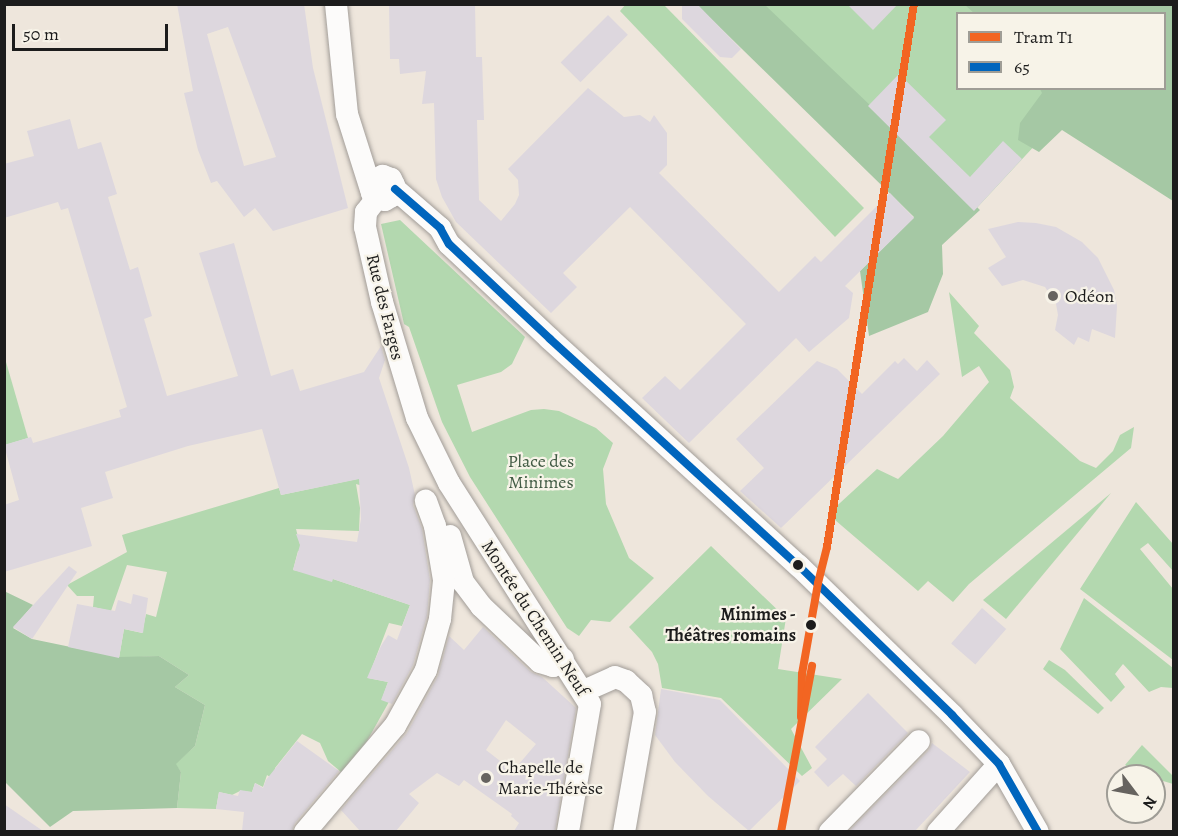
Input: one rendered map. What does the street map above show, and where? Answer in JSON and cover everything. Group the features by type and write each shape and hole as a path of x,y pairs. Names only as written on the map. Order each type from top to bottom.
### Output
{"street":[{"path":"336,4 347,114 382,190 436,239 449,244 732,507 799,566 999,764 1038,831"},
{"name":"Rue des Farges","path":"382,190 366,212 365,227 382,302 417,418"},
{"name":"Montée du Chemin Neuf","path":"417,418 449,483 584,691 590,704 568,831"},
{"path":"305,831 394,726 416,693 434,646 443,590 442,561 428,507 438,512 447,527 463,582 481,606 540,662 554,666 563,659"},
{"path":"584,691 615,677 626,681 641,695 645,712 624,831"},
{"path":"830,831 919,741"},
{"path":"938,831 999,764"}],"green space":[{"path":"626,4 664,5 864,208 835,237 620,11"},
{"path":"1150,4 1155,12 956,12 956,90 1086,90 974,211 763,5"},
{"path":"697,5 765,5 980,210 942,245 943,274 928,312 869,336 860,271 914,217"},
{"path":"965,5 1173,5 1173,201 1062,130 1039,152 1018,140 1020,123 1042,93 1040,90 1166,90 1166,12 973,12"},
{"name":"Place des Minimes","path":"400,220 525,337 512,364 501,372 457,385 472,432 531,410 544,409 559,411 596,428 613,443 603,469 606,504 629,558 654,578 610,622 591,620 579,636 567,628 470,477 442,422 409,327 404,324 381,224"},
{"path":"949,292 979,326 974,333 1010,370 1014,387 1010,398 1080,461 1096,468 1113,451 1120,435 1134,427 1131,448 969,584 953,602 928,581 918,591 828,514 877,469 898,479 943,436 989,382 979,366 962,377"},
{"path":"4,355 28,438 5,445 4,445"},
{"path":"362,478 363,486 356,484 360,508 359,531 296,529 302,552 298,551 293,570 333,579 410,605 402,626 389,623 368,678 388,682 382,699 390,700 367,741 341,772 328,761 320,743 302,734 275,768 276,781 267,775 263,787 255,783 252,792 240,791 232,795 219,792 216,809 177,808 181,772 175,764 195,746 205,705 175,687 189,675 159,656 119,658 124,629 142,633 146,614 156,617 167,572 127,565 111,611 93,607 94,596 77,596 67,585 127,552 122,535 279,488 281,495"},
{"path":"1111,493 1006,619 983,600"},
{"path":"1136,502 1173,544 1173,571 1148,543 1140,549 1173,589 1173,660 1080,589"},
{"path":"711,546 786,618 778,669 842,679 791,729 812,768 802,776 721,698 662,688 658,664 652,652 629,627"},
{"path":"4,591 33,605 13,628 32,639 119,657 159,656 189,675 175,687 205,705 195,746 176,764 181,772 177,808 73,811 50,827 5,782"},
{"path":"1084,598 1173,668 1173,688 1161,687 1149,692 1123,664 1115,674 1125,687 1111,702 1060,649"},
{"path":"1049,660 1065,670 1104,708 1098,714 1043,669"},
{"path":"1142,745 1161,764 1126,764"},
{"path":"1166,769 1173,776 1173,784 1166,782"}],"building":[{"path":"177,4 304,4 313,68 348,208 273,231 255,208 244,217 217,181 211,183 198,150 184,93 193,91","holes":["228,27 276,157 244,166 207,34"]},
{"path":"389,4 475,4 476,57 482,57 484,120 477,120 479,200 501,221 515,204 519,195 518,180 508,169 588,88 624,117 640,115 650,122 654,115 667,133 667,165 659,173 779,292 815,256 821,262 890,193 914,218 845,286 853,293 849,318 809,352 796,338 689,443 642,398 665,376 680,390 746,324 630,207 563,273 577,287 551,313 456,222 442,197 436,179 434,103 422,104 426,71 400,74 399,59 390,59"},
{"path":"682,4 697,4 741,49 732,58 720,57 682,19"},
{"path":"847,4 898,4 873,30"},
{"path":"608,15 628,35 580,82 561,62"},
{"path":"899,74 946,120 929,137 970,177 1003,141 1022,159 974,211 868,106"},
{"path":"70,119 78,149 101,142 117,194 108,197 130,270 138,267 152,316 144,319 167,396 238,376 199,253 234,243 271,376 293,369 300,391 364,372 381,346 385,360 379,378 409,468 415,495 413,505 422,529 430,580 427,616 413,665 392,704 381,700 388,682 367,678 388,635 397,640 410,605 333,579 332,582 293,570 300,545 296,534 357,542 361,519 359,479 281,495 262,429 188,446 105,472 113,498 81,508 92,546 4,572 4,505 19,500 4,445 31,437 33,443 121,417 119,410 127,407 68,208 61,210 58,202 4,218 4,164 34,156 27,131"},
{"path":"1018,222 1056,227 1082,242 1098,258 1114,290 1117,306 1115,338 1092,329 1089,342 1078,337 1074,345 1055,330 1058,315 1056,304 1045,287 1023,280 1002,286 988,268 1006,257 988,229"},
{"path":"904,358 917,371 927,360 940,374 781,528 740,491 764,468 736,439 817,361 837,369 862,394 895,361 898,364"},
{"path":"69,566 77,572 32,639 13,627"},
{"path":"133,594 148,598 143,633 124,629 119,658 68,647 77,604 115,611 118,600 131,604"},
{"path":"982,608 1006,629 975,664 951,643"},
{"path":"483,627 531,672 542,677 576,708 555,831 514,831 519,823 511,816 512,814 464,780 459,786 437,773 409,794 419,803 396,831 360,831 341,810 407,733 438,676 449,636 464,650","holes":["506,720 536,744 513,771 486,750"]},
{"path":"661,689 720,700 800,781 749,831 708,796 675,762 655,735"},
{"path":"868,693 908,733 856,786 843,774 828,787 814,772 827,759 815,747"},
{"path":"297,741 339,771 295,823 292,831 242,831 244,812 216,809 219,792 238,796 240,790 252,792 255,783 263,788 266,780"},
{"path":"932,743 970,772 915,831 849,831 929,750"},
{"path":"4,804 43,831 4,831"}],"tram line":[{"name":"T1","path":"801,717 802,674 818,583 827,547 914,4"},
{"name":"T1","path":"781,832 812,666"}],"transit line":[{"name":"65","path":"395,189 440,228 449,244 550,339 799,566 952,715 999,764 1038,832"}],"place":[{"name":"Odéon","path":"1053,296"},
{"name":"Minimes - Théâtres romains","path":"811,625"},
{"name":"Chapelle de Marie-Thérèse","path":"486,778"}]}
